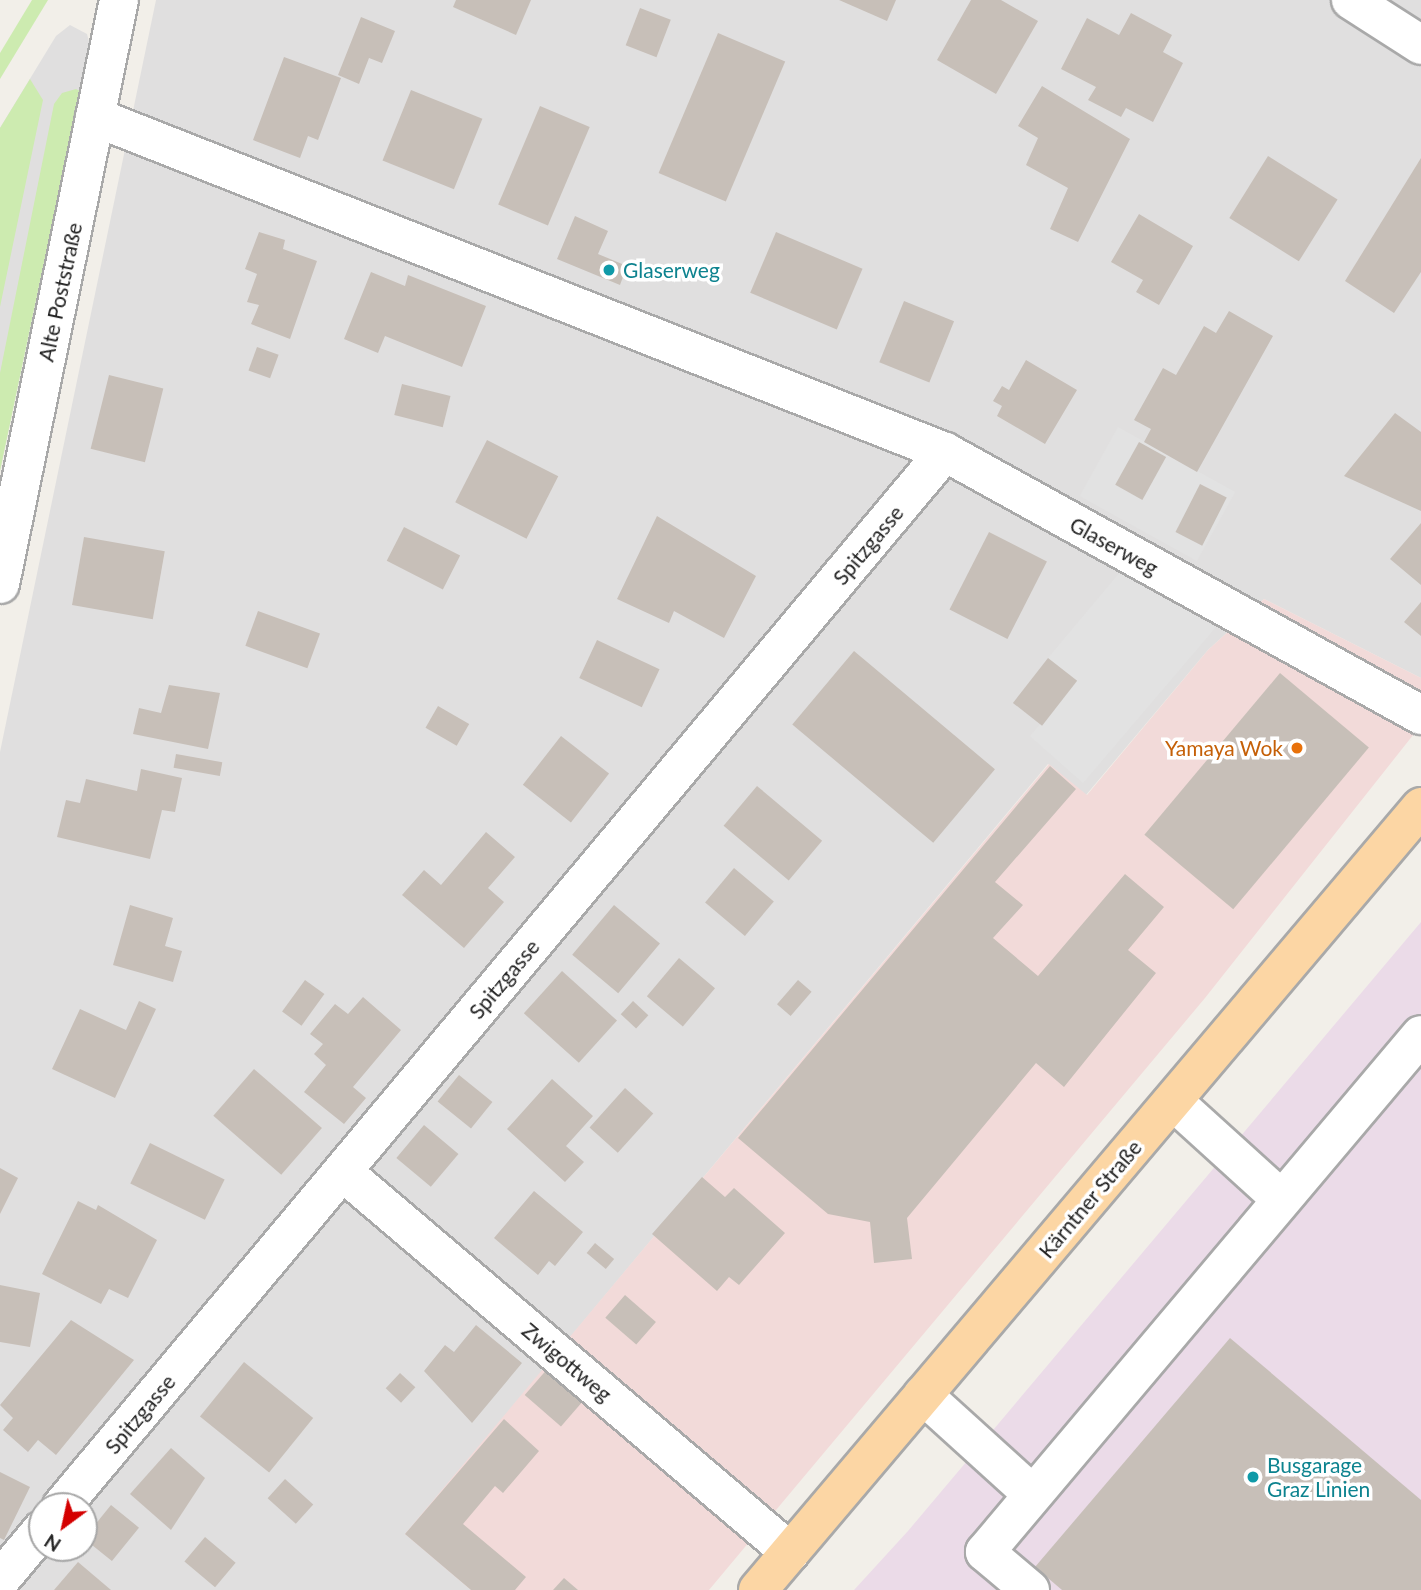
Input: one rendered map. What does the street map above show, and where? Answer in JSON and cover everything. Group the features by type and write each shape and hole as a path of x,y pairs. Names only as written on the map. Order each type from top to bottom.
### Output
{"main road":[{"name":"Kärntner Straße","path":"758,1590 1421,807"}],"street":[{"name":"Alte Poststraße","path":"0,584 119,0"},
{"path":"1351,0 1421,45"},
{"name":"Glaserweg","path":"95,117 945,452 1421,715"},
{"name":"Spitzgasse","path":"74,1492 945,452"},
{"path":"1030,1590 985,1552 1421,1035"},
{"path":"1173,1101 1281,1199"},
{"name":"Zwigottweg","path":"343,1172 790,1552"},
{"path":"923,1395 1032,1494"},
{"path":"0,1580 28,1547"}],"shaded area":[{"path":"156,0 1421,0 1421,678 1264,599 1208,650 1086,795 1048,764 406,1534 471,1590 0,1590 0,752"},
{"path":"70,25 87,34 90,46 0,471 0,128 56,36"},
{"path":"1118,427 1235,492 1197,561 1080,496"},
{"path":"1121,571 1216,627 1083,783 1030,736 1077,681 1048,658"},
{"path":"1264,599 1421,678 1421,725 1205,998 709,1590 471,1590 405,1534 1049,764 1087,795 1208,650"},
{"path":"1421,922 1421,1590 854,1590 908,1531"}],"green space":[{"path":"32,0 48,0 0,79 0,53"},
{"path":"30,79 43,100 0,307 0,128"},
{"path":"76,89 80,91 0,471 0,373 54,104 62,93"}],"building":[{"path":"456,0 531,0 516,35 453,7"},
{"path":"839,0 896,0 887,21"},
{"path":"971,0 1001,0 1038,21 996,94 937,60"},
{"path":"640,8 671,20 656,57 626,45"},
{"path":"1131,13 1172,35 1163,52 1183,63 1153,122 1126,108 1121,117 1088,100 1096,87 1061,69 1087,18 1119,35"},
{"path":"361,17 395,31 382,63 369,58 359,84 338,75"},
{"path":"718,33 785,62 726,201 659,173"},
{"path":"284,57 341,78 318,140 308,136 300,158 253,140"},
{"path":"1042,86 1130,139 1078,242 1050,229 1068,188 1026,165 1038,138 1018,126"},
{"path":"411,90 482,119 454,189 383,160"},
{"path":"540,106 590,127 548,226 498,204"},
{"path":"1268,156 1338,199 1299,261 1229,218"},
{"path":"1421,158 1421,272 1394,313 1345,281"},
{"path":"1139,214 1193,246 1159,305 1136,292 1143,280 1111,262"},
{"path":"575,216 608,231 598,254 627,266 620,285 557,259"},
{"path":"259,232 285,240 283,249 317,261 290,339 251,324 259,305 247,302 257,274 245,269"},
{"path":"776,232 863,269 837,329 750,293"},
{"path":"371,272 405,286 408,275 486,306 462,367 385,336 378,353 344,339"},
{"path":"904,301 954,321 929,382 879,362"},
{"path":"1229,311 1273,336 1197,472 1144,442 1151,429 1134,420 1163,368 1176,375 1204,326 1216,333"},
{"path":"257,347 279,355 270,378 248,370"},
{"path":"1026,360 1077,390 1045,444 997,416 1002,406 993,401 1002,386 1009,390"},
{"path":"109,375 163,389 145,462 91,449"},
{"path":"402,384 451,396 443,427 394,415"},
{"path":"1395,413 1421,432 1421,511 1344,476"},
{"path":"487,440 558,476 527,539 455,502"},
{"path":"1139,442 1166,457 1142,500 1115,485"},
{"path":"1200,484 1227,498 1202,546 1175,532"},
{"path":"657,516 756,576 724,638 674,611 669,623 617,599"},
{"path":"1421,523 1421,585 1390,559"},
{"path":"404,527 460,556 443,589 387,561"},
{"path":"989,532 1047,562 1007,639 950,610"},
{"path":"84,537 165,551 153,619 72,605"},
{"path":"1421,602 1421,636 1404,622"},
{"path":"258,611 320,634 307,668 245,646"},
{"path":"597,640 660,669 642,707 579,678"},
{"path":"854,651 995,769 933,843 792,725"},
{"path":"1048,658 1077,681 1042,726 1013,703"},
{"path":"1280,673 1369,748 1233,909 1144,835"},
{"path":"169,685 220,693 208,749 133,734 139,708 161,713"},
{"path":"438,706 469,724 457,746 426,728"},
{"path":"561,736 609,774 571,822 523,785"},
{"path":"176,754 222,762 220,776 174,768"},
{"path":"1050,766 1076,789 995,882 1023,905 993,938 1038,976 1125,874 1164,907 1128,950 1156,973 1064,1087 1036,1063 907,1218 912,1259 874,1263 870,1222 828,1214 738,1138"},
{"path":"141,769 182,778 175,812 162,810 150,859 57,837 66,800 80,803 86,779 137,791"},
{"path":"757,786 822,841 789,880 724,826"},
{"path":"486,832 515,857 488,888 504,902 464,948 402,895 424,870 441,885"},
{"path":"734,868 774,901 745,936 705,902"},
{"path":"130,905 173,918 165,946 182,951 173,982 113,965"},
{"path":"614,905 660,944 618,993 572,955"},
{"path":"679,958 715,988 683,1027 647,996"},
{"path":"562,971 617,1021 579,1063 524,1013"},
{"path":"305,980 324,994 301,1026 282,1012"},
{"path":"798,980 812,992 791,1016 777,1004"},
{"path":"363,997 401,1030 353,1087 366,1098 344,1124 304,1092 326,1065 314,1054 323,1044 310,1034 335,1004 348,1014"},
{"path":"139,1001 156,1009 115,1098 52,1069 80,1009 126,1030"},
{"path":"633,1001 648,1015 636,1028 621,1014"},
{"path":"254,1069 322,1128 281,1175 213,1116"},
{"path":"459,1075 492,1102 471,1128 438,1101"},
{"path":"552,1079 593,1116 566,1146 584,1162 565,1182 507,1129"},
{"path":"625,1088 653,1113 618,1153 590,1127"},
{"path":"424,1125 458,1154 431,1187 396,1158"},
{"path":"150,1143 225,1179 205,1220 130,1183"},
{"path":"0,1168 18,1178 0,1214"},
{"path":"702,1177 725,1197 734,1188 785,1233 739,1285 729,1277 717,1291 652,1234"},
{"path":"534,1191 583,1232 555,1266 549,1261 538,1275 494,1238"},
{"path":"78,1201 96,1210 98,1205 157,1240 128,1298 109,1289 101,1304 42,1274"},
{"path":"595,1243 614,1259 606,1269 587,1253"},
{"path":"0,1285 40,1293 30,1347 0,1342"},
{"path":"625,1295 656,1322 636,1345 605,1318"},
{"path":"71,1320 134,1360 56,1455 38,1440 28,1452 3,1430 13,1418 0,1405"},
{"path":"476,1325 522,1363 472,1423 424,1371 445,1345 454,1352"},
{"name":"Busgarage Graz Linien","path":"1230,1338 1421,1500 1421,1590 1062,1590 1035,1567"},
{"path":"244,1362 313,1418 269,1472 200,1416"},
{"path":"549,1367 585,1398 561,1426 525,1395"},
{"path":"400,1373 415,1387 401,1403 386,1388"},
{"path":"504,1419 539,1451 503,1493 495,1486 463,1524 526,1577 515,1590 471,1590 405,1534"},
{"path":"171,1448 205,1478 171,1530 130,1494"},
{"path":"0,1472 30,1487 4,1540 0,1538"},
{"path":"285,1479 313,1504 296,1524 268,1498"},
{"path":"111,1505 139,1528 112,1561 98,1550 98,1521"},
{"path":"205,1537 236,1563 215,1587 184,1562"},
{"path":"78,1562 111,1590 54,1590"},
{"path":"564,1578 578,1590 553,1590"}],"place":[{"name":"Glaserweg","path":"609,270"},
{"name":"Yamaya Wok","path":"1297,748"},
{"name":"Busgarage Graz Linien","path":"1253,1477"}]}
